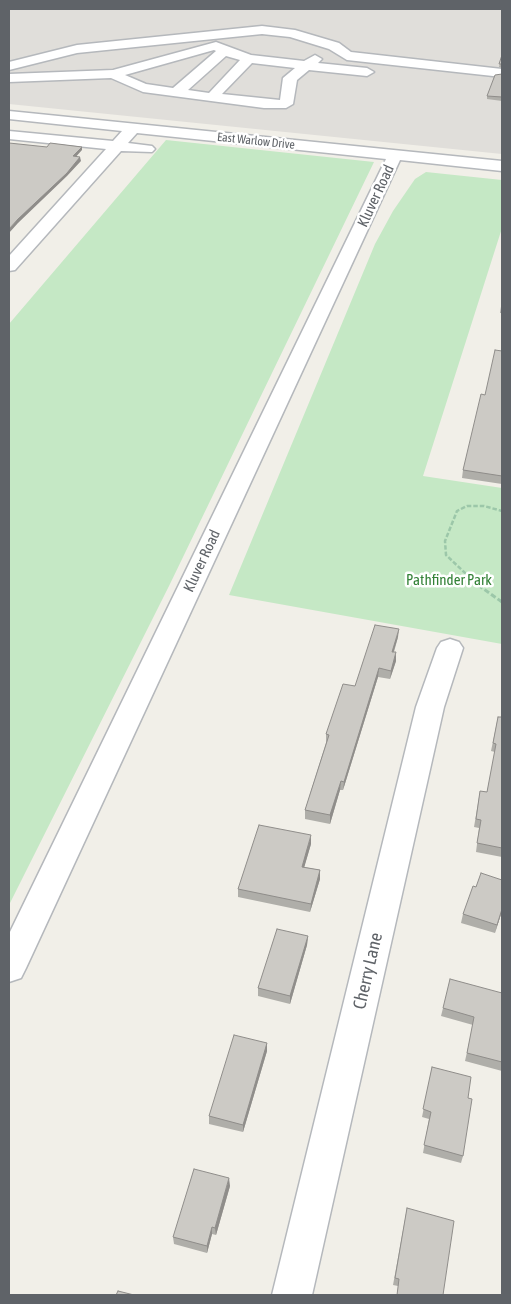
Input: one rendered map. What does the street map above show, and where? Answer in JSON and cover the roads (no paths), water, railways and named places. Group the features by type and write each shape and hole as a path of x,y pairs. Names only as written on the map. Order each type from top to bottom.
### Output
{"street":[{"path":"212,97 245,58 262,30"},
{"path":"9,66 77,49 262,30 291,32 334,46 347,56 502,73"},
{"path":"9,78 113,74 216,46 224,51 245,58 443,80"},
{"path":"113,74 143,88 264,104 286,104 290,78 305,64 334,46"},
{"path":"177,92 224,51"},
{"name":"East Warlow Drive","path":"9,115 502,166"},
{"path":"9,266 133,128"},
{"path":"9,135 147,150"},
{"name":"Kluver Road","path":"9,968 395,155"},
{"name":"Cherry Lane","path":"292,1295 430,707 450,648"}],"park label":[{"name":"Pathfinder Park","path":"449,580"}]}
